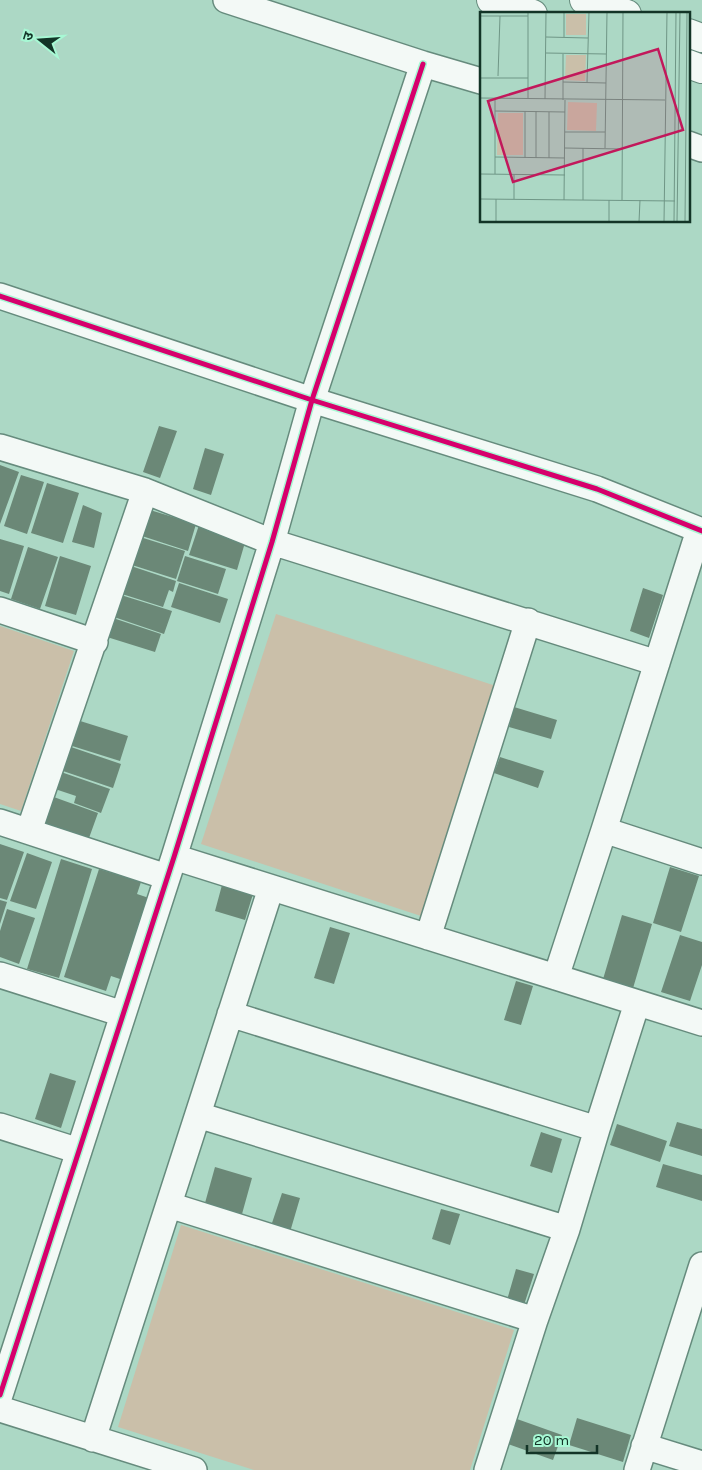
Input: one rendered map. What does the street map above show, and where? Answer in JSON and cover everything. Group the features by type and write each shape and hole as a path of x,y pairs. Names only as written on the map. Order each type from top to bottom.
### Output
{"street":[{"path":"226,0 422,64 480,81"},
{"path":"490,0 527,12"},
{"path":"584,0 621,12"},
{"path":"690,34 702,38"},
{"path":"0,1395 170,867 272,542 312,400 422,64"},
{"path":"690,65 702,69"},
{"path":"690,145 702,149"},
{"path":"0,296 312,400 597,489 700,530 556,977"},
{"path":"0,447 145,491 272,542 657,663"},
{"path":"29,831 145,491"},
{"path":"0,610 95,642"},
{"path":"428,937 528,621"},
{"path":"0,822 170,867 271,888 702,1023"},
{"path":"604,830 702,862"},
{"path":"93,1439 271,888"},
{"path":"0,975 123,1014"},
{"path":"487,1470 535,1320 567,1229 637,1003"},
{"path":"230,1014 597,1128"},
{"path":"198,1115 567,1229"},
{"path":"0,1126 79,1151"},
{"path":"169,1205 535,1320"},
{"path":"637,1470 702,1265"},
{"path":"0,1409 194,1470"},
{"path":"644,1446 702,1464"}],"shaded area":[{"path":"276,614 496,686 421,916 201,844"},
{"path":"0,626 74,651 21,811 0,804"},
{"path":"181,1225 514,1330 470,1470 254,1470 118,1427"}],"building":[{"path":"159,426 177,431 160,478 143,472"},
{"path":"205,448 224,454 211,495 193,489"},
{"path":"0,465 19,472 0,524"},
{"path":"21,475 44,482 27,534 4,526"},
{"path":"47,483 79,493 63,543 31,533"},
{"path":"83,505 102,513 94,548 72,542"},
{"path":"150,510 196,524 188,551 142,536"},
{"path":"199,525 246,539 237,570 189,555"},
{"path":"140,537 185,551 176,579 132,565"},
{"path":"0,539 24,546 9,594 0,591"},
{"path":"28,547 58,557 40,609 11,599"},
{"path":"60,556 91,566 76,615 45,606"},
{"path":"185,556 226,569 218,594 177,581"},
{"path":"131,566 176,581 173,592 169,590 163,607 122,594"},
{"path":"179,583 228,599 220,623 171,607"},
{"path":"643,588 663,595 649,638 630,631"},
{"path":"121,595 172,611 164,634 114,617"},
{"path":"113,618 161,634 155,652 107,637"},
{"path":"514,707 557,720 551,739 509,727"},
{"path":"77,720 128,736 120,761 69,745"},
{"path":"71,747 121,764 113,788 63,771"},
{"path":"500,757 544,771 538,788 494,773"},
{"path":"61,772 110,789 101,813 74,803 76,796 55,789"},
{"path":"51,796 98,813 89,838 42,822"},
{"path":"0,844 24,852 7,900 0,898"},
{"path":"27,853 52,862 36,909 10,901"},
{"path":"61,859 92,869 59,978 27,969"},
{"path":"670,867 699,876 681,932 653,923"},
{"path":"99,869 141,882 137,894 149,898 123,980 111,976 106,991 64,977"},
{"path":"222,885 253,894 245,920 215,911"},
{"path":"0,900 7,902 0,924"},
{"path":"7,909 35,918 19,964 0,957 0,931"},
{"path":"622,915 652,924 631,995 601,986"},
{"path":"330,927 350,933 334,984 314,978"},
{"path":"680,935 702,942 702,965 690,1001 661,992"},
{"path":"516,981 533,986 521,1025 504,1020"},
{"path":"50,1073 76,1081 61,1128 35,1119"},
{"path":"677,1122 702,1129 702,1156 669,1146"},
{"path":"617,1124 667,1141 660,1162 610,1145"},
{"path":"541,1132 562,1139 552,1173 530,1166"},
{"path":"663,1164 702,1175 702,1201 656,1187"},
{"path":"215,1167 252,1178 242,1214 205,1203"},
{"path":"282,1193 300,1198 290,1232 271,1226"},
{"path":"441,1209 460,1214 450,1245 432,1239"},
{"path":"516,1269 534,1274 524,1305 507,1300"},
{"path":"577,1418 631,1435 623,1462 569,1445"},
{"path":"517,1419 562,1435 553,1460 508,1444"}],"cycle path":[{"path":"0,1395 174,857 272,542 312,400 423,64"},
{"path":"0,296 312,400 597,489 702,531"}]}
